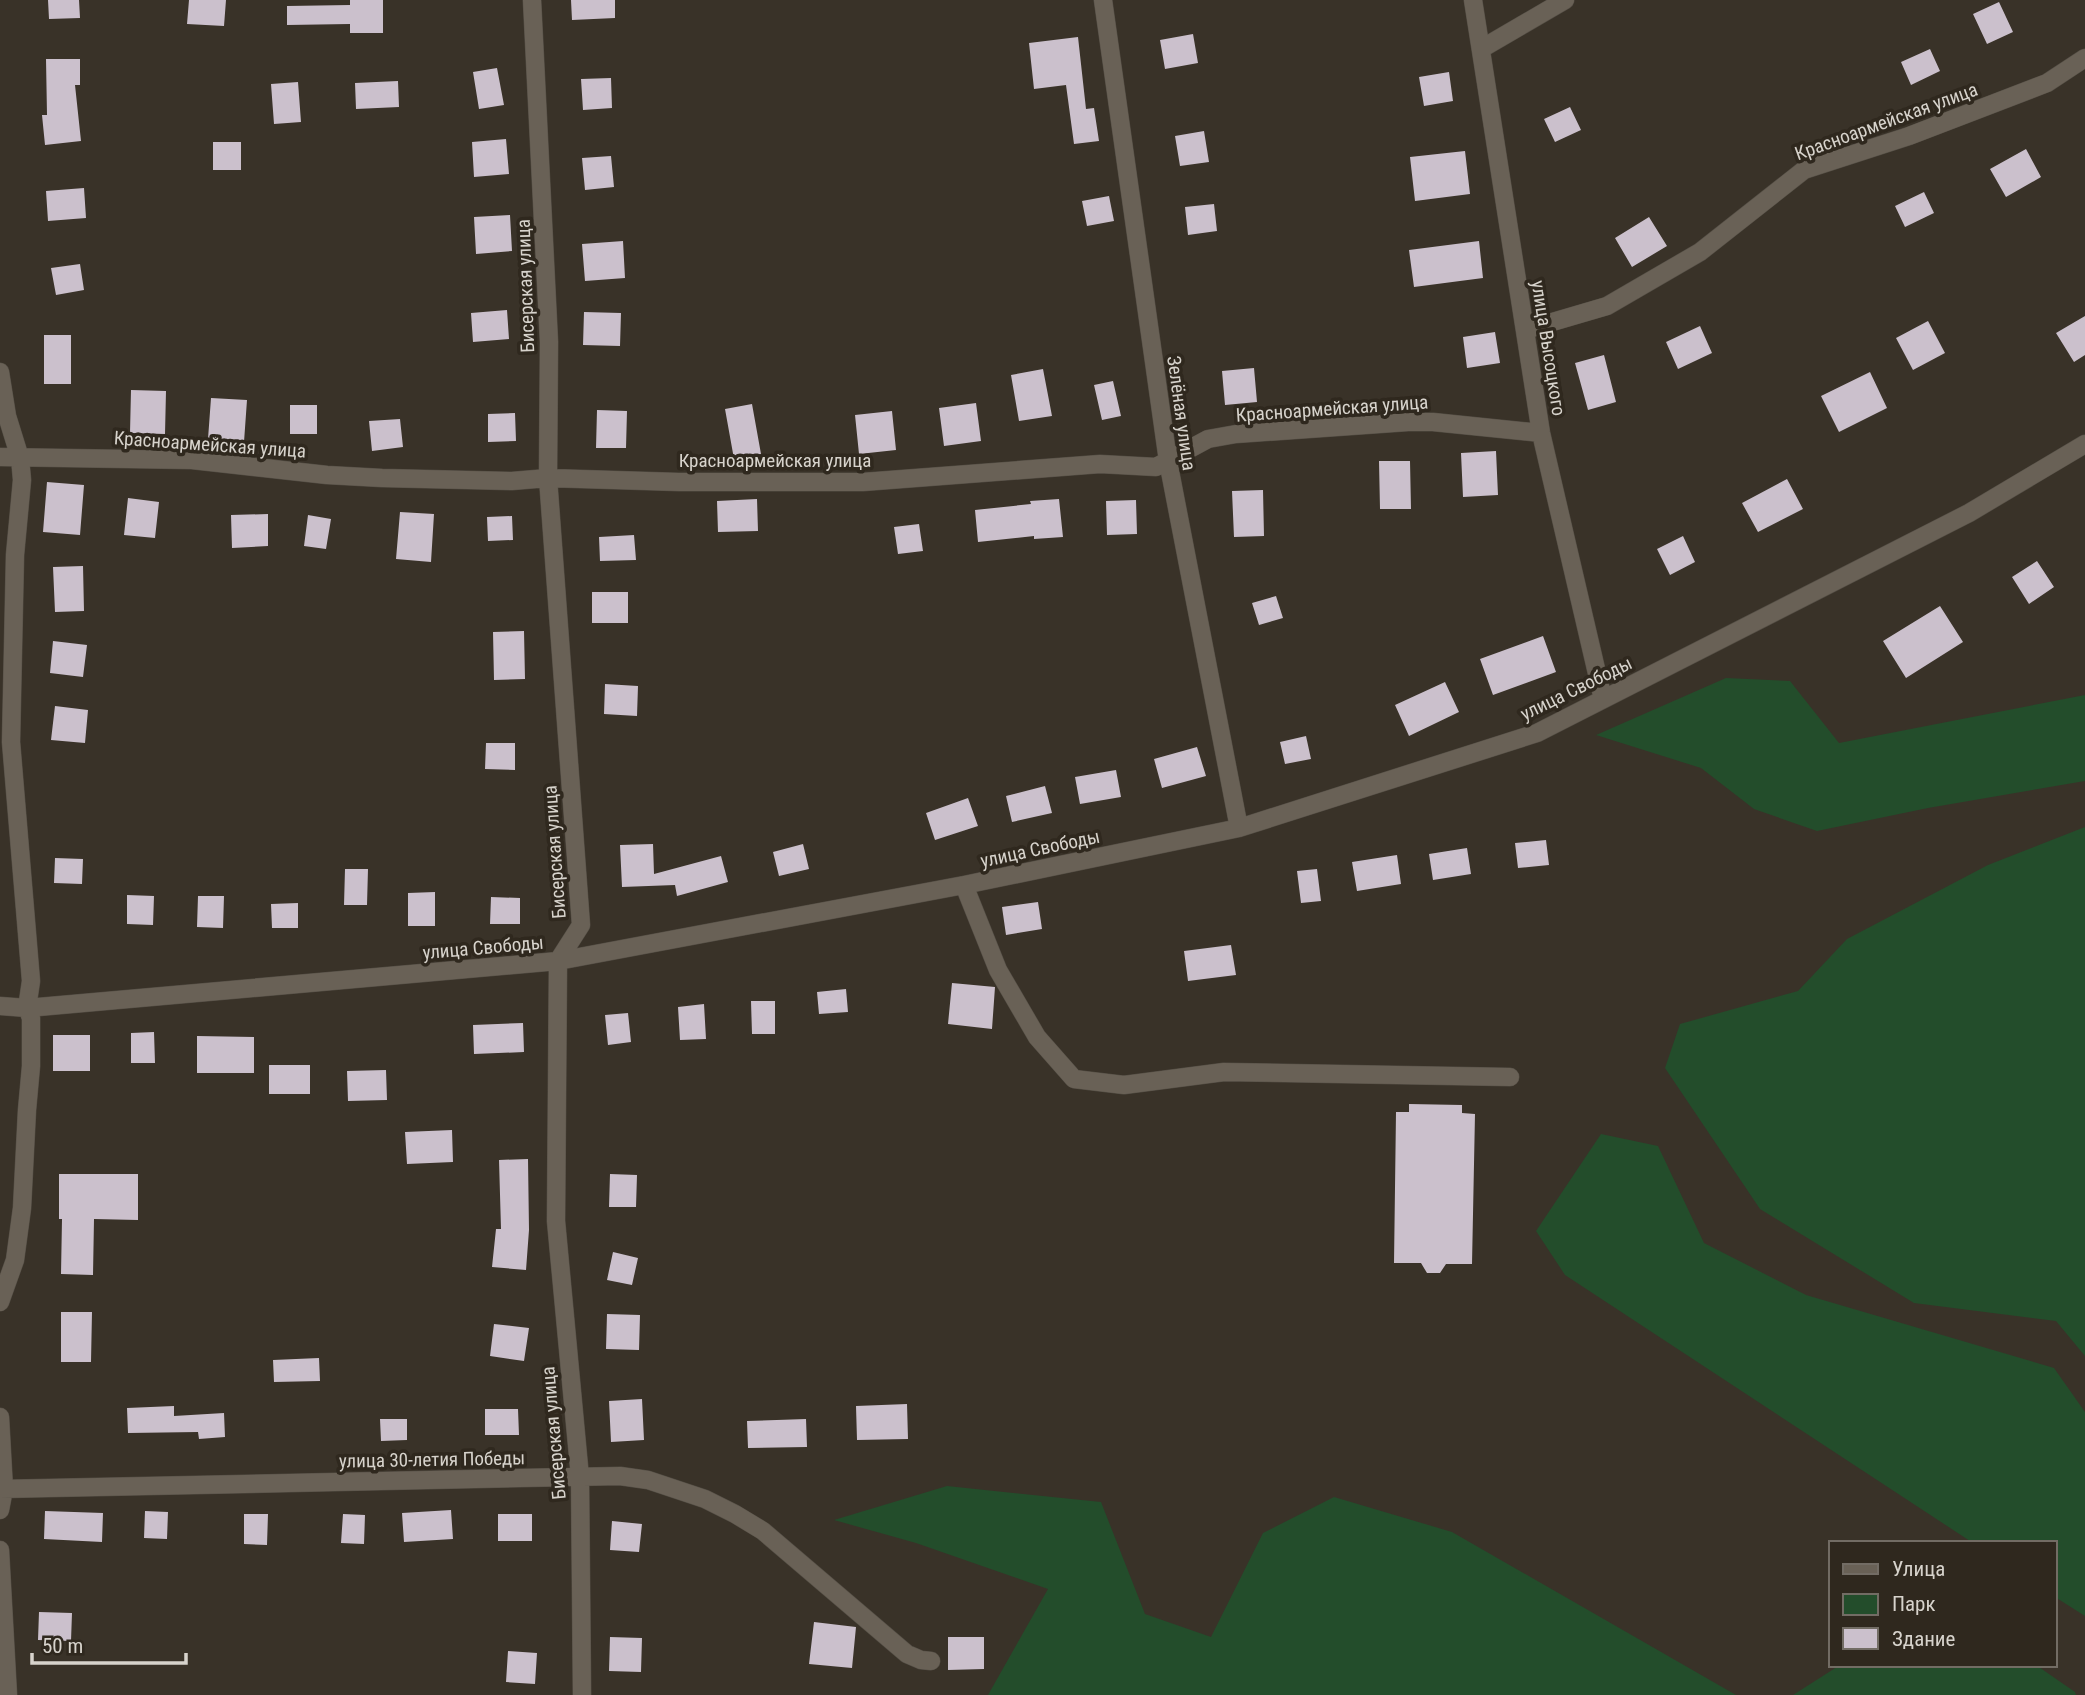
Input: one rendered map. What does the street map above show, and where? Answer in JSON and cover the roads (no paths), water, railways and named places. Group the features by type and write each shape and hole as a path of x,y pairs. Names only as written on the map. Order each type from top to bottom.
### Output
{"street":[{"name":"Бисерская улица","path":"532,0 549,342 548,478 581,925 558,961 555,1221 580,1477 583,1695"},
{"name":"Зелёная улица","path":"1103,0 1167,461 1239,828"},
{"name":"улица Высоцкого","path":"1473,0 1541,433 1603,699"},
{"path":"1481,49 1565,0"},
{"name":"Красноармейская улица","path":"1525,330 1607,306 1700,252 1804,170 1909,136 2047,83 2085,58"},
{"path":"0,372 8,416 20,458 22,480 15,555 11,742 31,981 27,1009 31,1018 31,1066 22,1208 8,1250 13,1266 0,1302"},
{"name":"Красноармейская улица","path":"0,457 180,459 327,475 382,478 863,482 1100,464 1156,467 1208,439 1236,434 1408,422 1541,433"},
{"name":"улица Свободы","path":"0,1006 27,1009 558,961 964,885 1239,828 1536,733 1969,513 2085,444"},
{"name":"улица Свободы","path":"964,885 998,970 1037,1037 1074,1079 1124,1085 1224,1072 1510,1077"},
{"path":"0,1418 0,1510"},
{"name":"улица 30-летия Победы","path":"2,1489 620,1476 648,1480 705,1499 764,1531 907,1654 931,1661"},
{"path":"0,1550 8,1695"}]}
